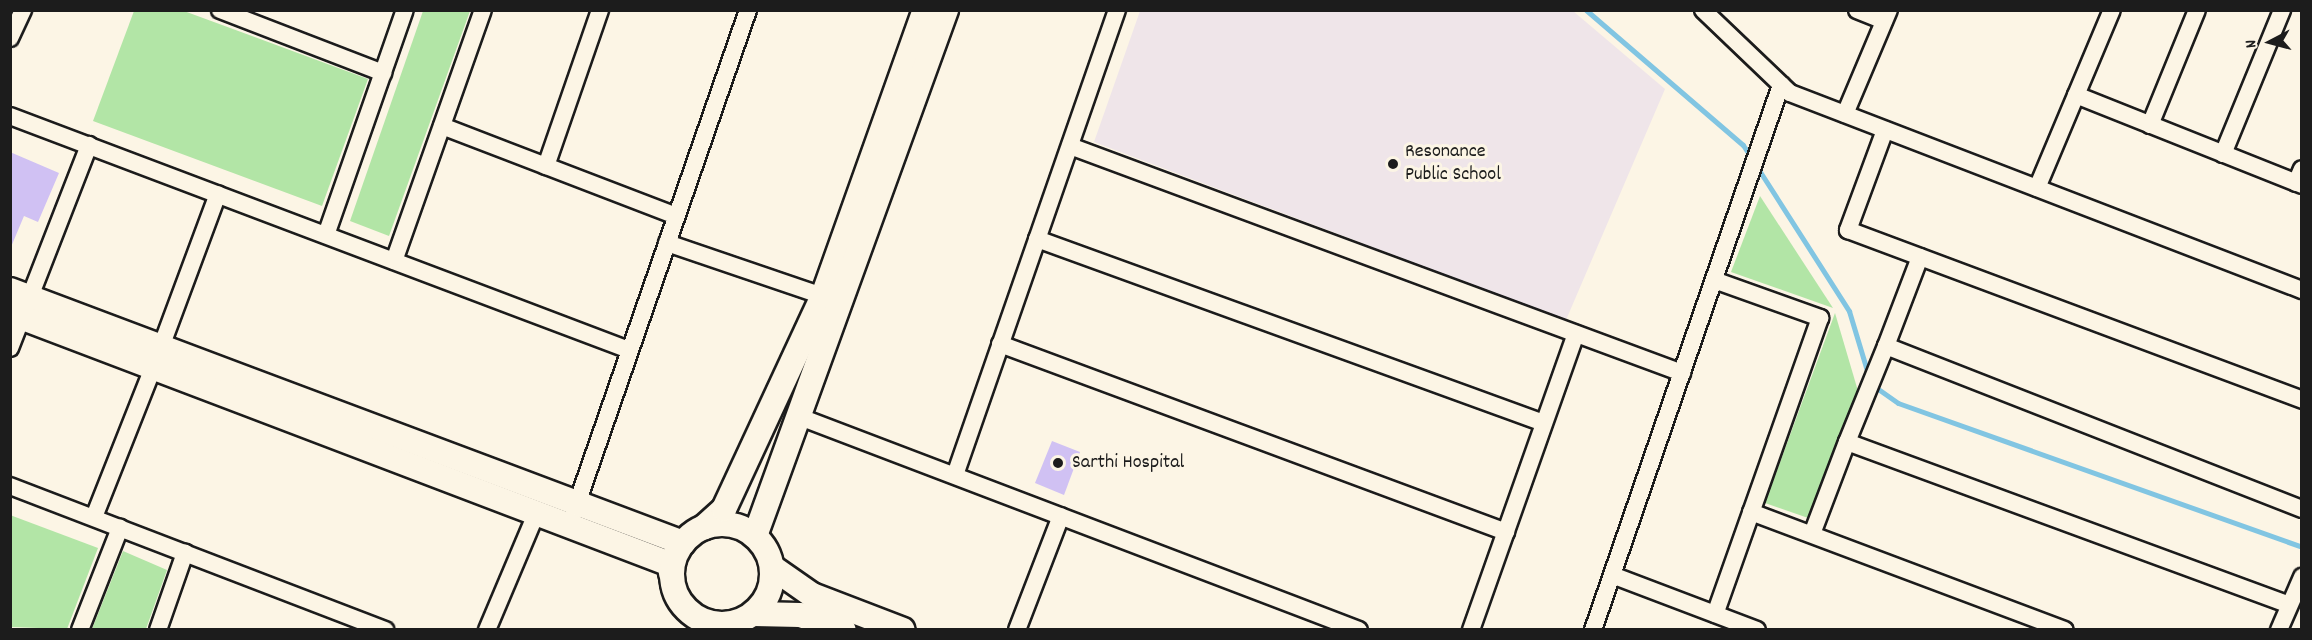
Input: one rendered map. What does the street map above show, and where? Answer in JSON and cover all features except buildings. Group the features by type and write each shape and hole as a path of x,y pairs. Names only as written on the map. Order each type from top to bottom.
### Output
{"street":[{"path":"10,38 23,10"},
{"path":"220,10 383,73"},
{"path":"326,235 405,10"},
{"path":"394,261 483,10"},
{"path":"546,166 600,10"},
{"path":"573,515 748,10"},
{"path":"671,573 683,543 724,509 824,296 925,10"},
{"path":"755,536 946,10"},
{"path":"954,475 1117,10"},
{"path":"1703,10 1790,93 2301,290"},
{"path":"1845,114 1887,16 1857,10"},
{"path":"2037,188 2112,10"},
{"path":"2150,124 2198,10"},
{"path":"2223,153 2282,10"},
{"path":"1593,630 1781,85"},
{"path":"2076,95 2223,153 2300,179"},
{"path":"10,116 629,350"},
{"path":"442,126 676,216"},
{"path":"1885,130 1848,230 2301,400"},
{"path":"10,348 18,305 89,145"},
{"path":"1070,146 1682,373"},
{"path":"94,517 157,358 218,194"},
{"path":"1037,239 1544,423"},
{"path":"667,243 824,296"},
{"path":"1812,534 1920,257"},
{"path":"1714,280 1820,318 1715,614"},
{"path":"18,305 573,515 670,564 674,590 684,607 705,622 729,627 754,614 765,600 772,567 766,550 755,536 740,527 720,524 703,528"},
{"path":"1471,630 1576,334"},
{"path":"1000,344 1506,532"},
{"path":"1886,346 2301,509"},
{"path":"157,358 536,514 573,515 683,543"},
{"path":"800,417 1359,630"},
{"path":"1847,442 2289,605"},
{"path":"10,486 385,630"},
{"path":"1751,512 2065,630"},
{"path":"487,630 536,514"},
{"path":"1017,630 1061,516"},
{"path":"80,630 120,528"},
{"path":"158,630 185,553"},
{"path":"772,567 812,595 900,629"},
{"path":"1612,575 1757,630"},
{"path":"2279,630 2301,577"},
{"path":"676,630 684,607"},
{"path":"754,614 800,615 844,630"}],"shaded area":[{"name":"Resonance Public School","path":"1140,11 1573,11 1665,89 1566,320 1094,142"}],"green space":[{"path":"134,11 184,11 368,79 322,206 93,121"},
{"path":"423,11 470,11 389,236 350,221"},
{"path":"1760,196 1833,308 1731,272"},
{"path":"1835,313 1858,391 1811,519 1765,503"},
{"path":"10,515 98,548 67,629 11,627"},
{"path":"123,551 167,570 146,629 92,629"}],"waterway":[{"path":"1586,10 1743,145 1752,159"},
{"path":"1757,167 1849,311 1871,384 1898,403 2302,547"}],"place":[{"name":"Resonance Public School","path":"1393,164"},
{"name":"Sarthi Hospital","path":"1058,463"}]}
